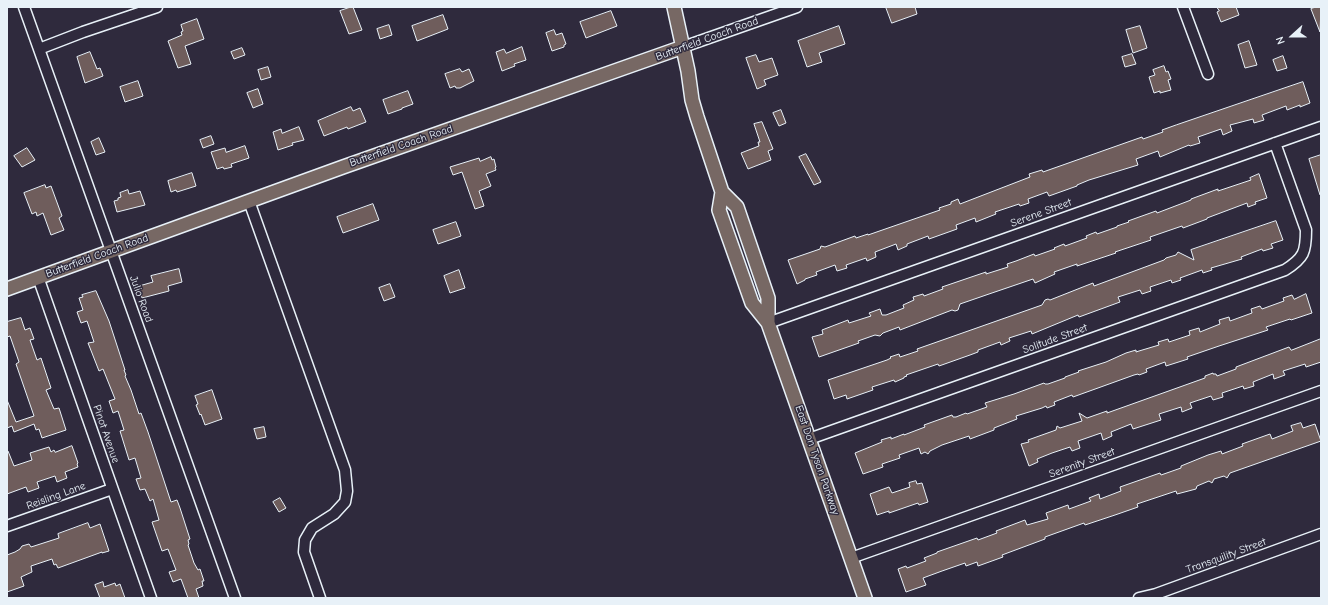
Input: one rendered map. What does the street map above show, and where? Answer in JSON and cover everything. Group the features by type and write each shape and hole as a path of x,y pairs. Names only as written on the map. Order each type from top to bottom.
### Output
{"main road":[{"name":"East Don Tyson Parkway","path":"674,7 683,47 692,100 697,117 722,192 737,208 768,298 768,323"},
{"name":"Butterfield Coach Road","path":"7,289 249,201 683,47"},
{"name":"East Don Tyson Parkway","path":"722,192 719,210 752,303 768,323 866,598"}],"street":[{"name":"Julio Road","path":"24,7 235,598"},
{"path":"39,49 83,32 158,7"},
{"name":"Butterfield Coach Road","path":"683,47 797,7"},
{"path":"1184,7 1208,74"},
{"name":"Serene Street","path":"768,323 1321,126"},
{"name":"Solitude Street","path":"809,439 1285,270 1296,263 1304,253 1306,230 1275,143"},
{"path":"249,201 345,470 347,491 345,502 334,514 312,528 305,540 304,552 320,598"},
{"name":"Pinot Avenue","path":"38,278 151,598"},
{"name":"Serenity Street","path":"851,558 1321,391"},
{"name":"Reisling Lane","path":"7,526 112,489"},
{"name":"Transquility Street","path":"1139,598 1163,591 1321,534"}],"building":[{"path":"353,7 362,30 349,34 340,11"},
{"path":"886,7 915,7 917,14 892,23"},
{"path":"1217,7 1236,7 1239,15 1221,22 1217,12 1219,11"},
{"path":"1321,7 1320,32 1311,9"},
{"path":"611,11 617,26 586,38 580,22"},
{"path":"443,15 448,29 417,41 412,26"},
{"path":"197,19 204,39 185,46 191,64 178,68 168,41 182,35 181,32 183,31 181,25"},
{"path":"389,25 392,35 380,39 377,29"},
{"path":"839,26 845,44 819,53 822,62 807,67 798,41"},
{"path":"1140,26 1147,48 1133,53 1126,30"},
{"path":"554,30 556,35 562,33 566,44 564,47 552,51 546,33"},
{"path":"1249,41 1257,65 1245,68 1238,45"},
{"path":"522,47 526,60 514,64 515,66 502,71 496,52 504,49 506,53"},
{"path":"242,48 245,55 234,59 231,52"},
{"path":"90,52 97,69 100,68 103,76 85,83 77,57"},
{"path":"1132,54 1136,64 1125,67 1122,57"},
{"path":"756,55 759,62 772,58 778,75 764,80 766,85 757,89 746,58"},
{"path":"1283,56 1287,68 1277,71 1273,60"},
{"path":"1164,66 1171,79 1168,80 1171,90 1154,93 1149,77 1155,75 1153,70"},
{"path":"268,67 271,77 261,80 258,70"},
{"path":"460,69 462,72 469,69 474,81 460,88 456,88 455,86 450,88 445,74"},
{"path":"138,81 143,96 125,102 120,87"},
{"path":"1303,82 1310,103 1287,110 1286,106 1262,115 1264,120 1254,123 1253,119 1230,125 1232,131 1223,135 1221,129 1198,137 1200,143 1189,145 1160,157 1158,151 1136,159 1138,165 1089,180 1049,196 1047,192 1028,199 1029,203 1020,206 1019,204 995,212 996,214 976,222 975,218 956,225 957,229 929,239 928,236 907,244 907,246 898,250 896,244 875,252 876,257 867,261 866,258 846,265 847,268 837,271 835,265 816,272 817,275 805,279 797,284 788,260 820,249 821,246 825,247 855,236 856,238 868,235 940,210 939,208 951,204 951,202 958,199 960,204 1030,177 1029,174 1042,170 1043,172 1142,137 1143,139 1163,132 1162,130 1176,125"},
{"path":"258,89 263,104 253,108 247,93"},
{"path":"408,91 413,104 388,114 383,100"},
{"path":"351,107 353,111 360,108 366,122 348,129 347,127 324,136 318,121"},
{"path":"781,110 786,123 779,126 773,113"},
{"path":"762,122 773,149 768,151 771,160 748,169 741,153 759,146 758,142 760,142 754,124"},
{"path":"299,127 304,140 292,143 293,145 278,150 273,132 281,129 282,133"},
{"path":"211,136 214,144 203,148 200,140"},
{"path":"99,138 105,152 96,155 91,142"},
{"path":"245,146 249,158 231,164 232,167 217,169 211,152 225,148 226,152"},
{"path":"27,148 35,160 22,167 14,156"},
{"path":"806,154 821,182 814,185 799,157"},
{"path":"1321,155 1321,195 1320,195 1309,159"},
{"path":"491,157 492,160 494,159 496,170 486,174 491,186 479,191 484,206 475,209 462,172 453,175 450,167 479,158 480,161"},
{"path":"192,173 196,186 177,192 176,190 171,192 168,181"},
{"path":"1259,174 1267,198 1255,202 1256,204 1248,207 1247,203 1183,228 1182,226 1150,237 1151,240 1115,252 1116,253 1054,272 1055,274 1035,283 1033,279 989,294 960,304 958,310 952,310 900,330 899,327 883,333 880,336 875,335 858,341 859,343 819,357 812,337 823,334 822,330 848,320 849,323 871,316 869,313 880,309 882,315 886,315 904,308 903,305 914,300 913,297 923,294 924,296 943,289 942,287 986,272 986,274 1008,267 1007,264 1034,254 1035,256 1055,249 1054,248 1064,244 1065,246 1087,238 1086,236 1096,232 1097,234 1117,227 1129,222 1128,221 1156,211 1157,213 1218,189 1218,191 1251,180 1250,178"},
{"path":"45,185 46,188 51,186 62,216 59,218 64,230 51,235 43,213 37,216 36,212 32,214 24,193"},
{"path":"128,190 129,194 140,191 145,205 117,212 114,201 121,197 120,193"},
{"path":"373,204 379,220 343,233 337,217"},
{"path":"1276,221 1283,240 1271,244 1273,248 1263,251 1262,249 1241,257 1242,259 1211,268 1212,270 1203,273 1202,270 1180,278 1181,280 1172,283 1171,280 1150,287 1151,291 1142,294 1140,290 1118,297 1120,302 1079,317 1078,315 1032,334 1031,331 1009,338 1010,341 1001,345 1000,342 978,350 978,352 939,366 938,364 906,375 907,376 904,378 895,382 894,380 872,387 873,390 847,399 846,395 834,399 828,380 887,360 891,358 890,357 899,354 900,357 918,351 917,349 1042,305 1045,300 1050,300 1093,283 1094,286 1164,260 1176,255 1178,252 1194,260 1191,250"},
{"path":"456,222 461,236 438,244 433,230"},
{"path":"179,269 182,282 168,286 169,291 142,298 139,286 153,282 151,276"},
{"path":"459,270 465,288 450,293 444,276"},
{"path":"390,284 395,297 384,301 379,288"},
{"path":"96,291 109,321 125,370 125,376 139,414 141,413 148,432 171,502 177,500 180,508 190,539 188,540 188,545 194,563 198,570 200,569 204,581 202,581 203,586 196,589 199,598 188,598 181,579 173,582 169,572 176,570 168,549 162,551 152,522 159,520 153,499 150,501 145,489 140,490 136,479 141,478 135,458 129,460 120,431 124,430 118,411 113,413 109,401 115,399 103,369 99,371 88,343 94,342 87,321 81,323 77,312 83,310 79,298 83,297 82,295"},
{"path":"1306,294 1312,313 1266,327 1268,330 1187,357 1188,359 1166,366 1165,362 1146,369 1147,372 1139,375 1134,375 1073,397 1072,395 1054,402 1055,405 1047,408 1046,406 1016,416 1017,419 994,428 994,430 970,439 969,436 942,445 930,451 928,454 925,452 921,454 919,448 899,455 900,458 882,464 883,467 863,474 855,453 882,442 881,440 904,435 925,427 924,425 952,415 953,417 956,417 987,407 985,403 1044,383 1048,384 1065,378 1079,372 1078,371 1106,362 1126,353 1136,350 1136,352 1159,345 1158,342 1168,339 1169,342 1190,335 1189,331 1199,328 1200,332 1220,324 1219,320 1229,317 1230,321 1252,313 1251,309 1260,306 1262,309 1284,301 1283,298 1292,295 1294,299"},
{"path":"21,318 25,330 30,328 34,339 30,340 37,360 41,358 51,388 46,390 54,409 59,408 66,430 42,438 39,429 36,430 34,424 14,432 12,426 7,428 7,400 16,422 34,416 16,364 19,362 10,336 7,337 7,322"},
{"path":"1321,339 1321,362 1306,367 1305,364 1283,371 1285,375 1274,379 1273,374 1253,382 1254,386 1244,389 1243,386 1222,393 1223,397 1213,400 1211,396 1190,403 1192,408 1182,412 1181,407 1159,414 1161,420 1133,429 1131,424 1111,432 1112,436 1103,440 1101,433 1078,441 1080,448 1072,451 1070,447 1052,453 1037,459 1038,462 1029,466 1021,444 1056,430 1057,426 1060,428 1082,421 1079,413 1087,418 1107,411 1107,413 1205,378 1205,376 1213,373 1217,376 1236,369 1236,367 1289,347 1291,350"},
{"path":"212,390 222,419 205,425 196,405 198,404 195,396"},
{"path":"1301,423 1303,428 1315,424 1321,441 1230,473 1227,478 1224,476 1214,479 1212,483 1209,481 1197,486 1196,489 1177,494 1176,491 1137,504 1138,507 1085,525 1084,523 1045,537 1045,539 1002,555 1003,557 978,566 977,562 966,566 965,563 942,571 923,578 926,585 906,592 898,569 906,566 907,568 926,561 924,558 937,552 977,538 978,540 997,533 996,531 1025,520 1027,525 1048,519 1046,513 1068,505 1069,509 1091,501 1089,498 1099,494 1100,499 1121,491 1120,487 1160,473 1161,475 1181,468 1181,466 1208,455 1221,451 1222,454 1243,446 1242,444 1270,434 1272,439 1293,431 1291,426"},
{"path":"264,427 266,437 257,439 254,429"},
{"path":"72,446 78,467 65,472 67,478 57,482 55,476 37,482 39,488 28,492 26,487 7,494 8,451 14,466 32,460 30,453 49,447 51,452 54,450 55,452"},
{"path":"916,481 917,484 922,483 928,502 919,505 918,503 889,513 889,511 877,515 870,494 889,487 892,493 910,487 909,483"},
{"path":"280,498 286,508 279,512 273,502"},
{"path":"88,523 90,528 100,524 109,551 102,552 58,568 56,564 54,565 52,559 31,566 32,572 21,577 24,586 7,592 7,555 20,549 22,546 29,544 31,547 59,538 58,534"},
{"path":"103,582 104,587 115,583 116,586 120,584 125,598 100,598 95,585"}]}
